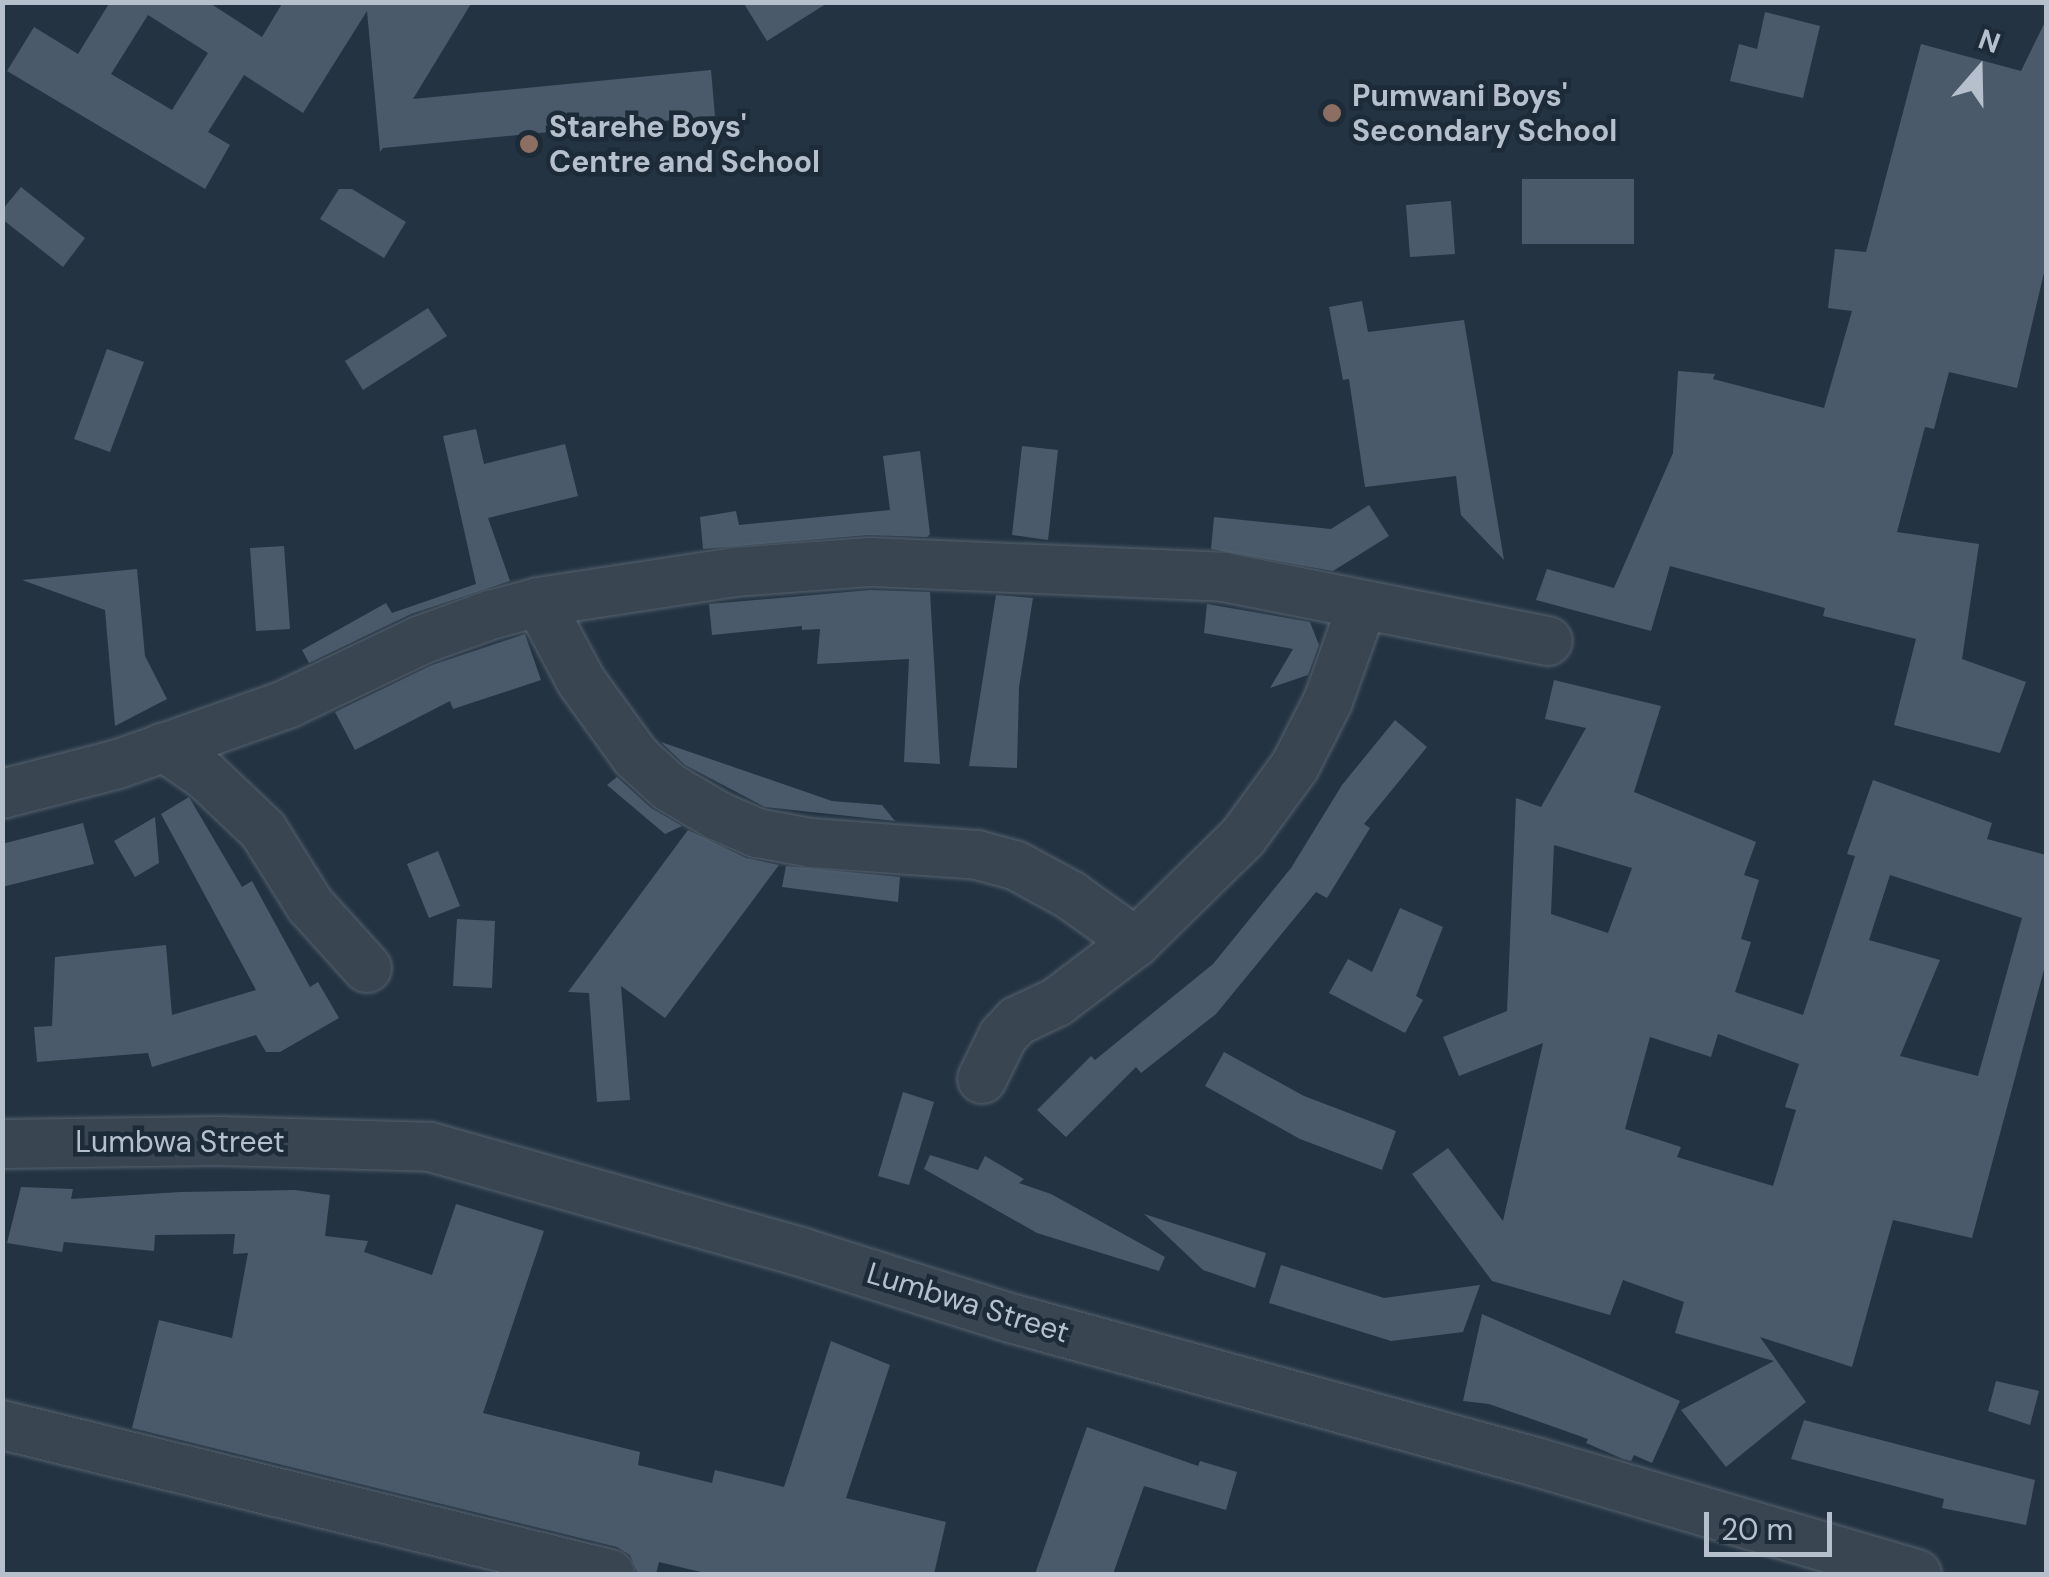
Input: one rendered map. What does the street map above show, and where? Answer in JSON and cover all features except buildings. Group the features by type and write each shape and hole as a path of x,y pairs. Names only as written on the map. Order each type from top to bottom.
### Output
{"street":[{"path":"2,794 164,747 287,704 421,640 539,602 734,572 870,562 1224,577 1548,641"},
{"path":"539,602 581,680 636,756 669,787 718,816 757,832 811,843 977,854 1015,866 1070,895 1136,942"},
{"path":"982,1078 1003,1036 1017,1021 1057,1002 1136,942 1243,836 1295,766 1328,701 1362,606"},
{"path":"164,747 206,776 263,830 310,905 367,968"},
{"name":"Lumbwa Street","path":"2,1144 220,1140 430,1147 801,1252 1014,1319 1536,1462 1917,1574"},
{"path":"2,1425 610,1574"}],"place":[{"name":"Pumwani Boys' Secondary School","path":"1332,113"},
{"name":"Starehe Boys' Centre and School","path":"529,144"}]}
